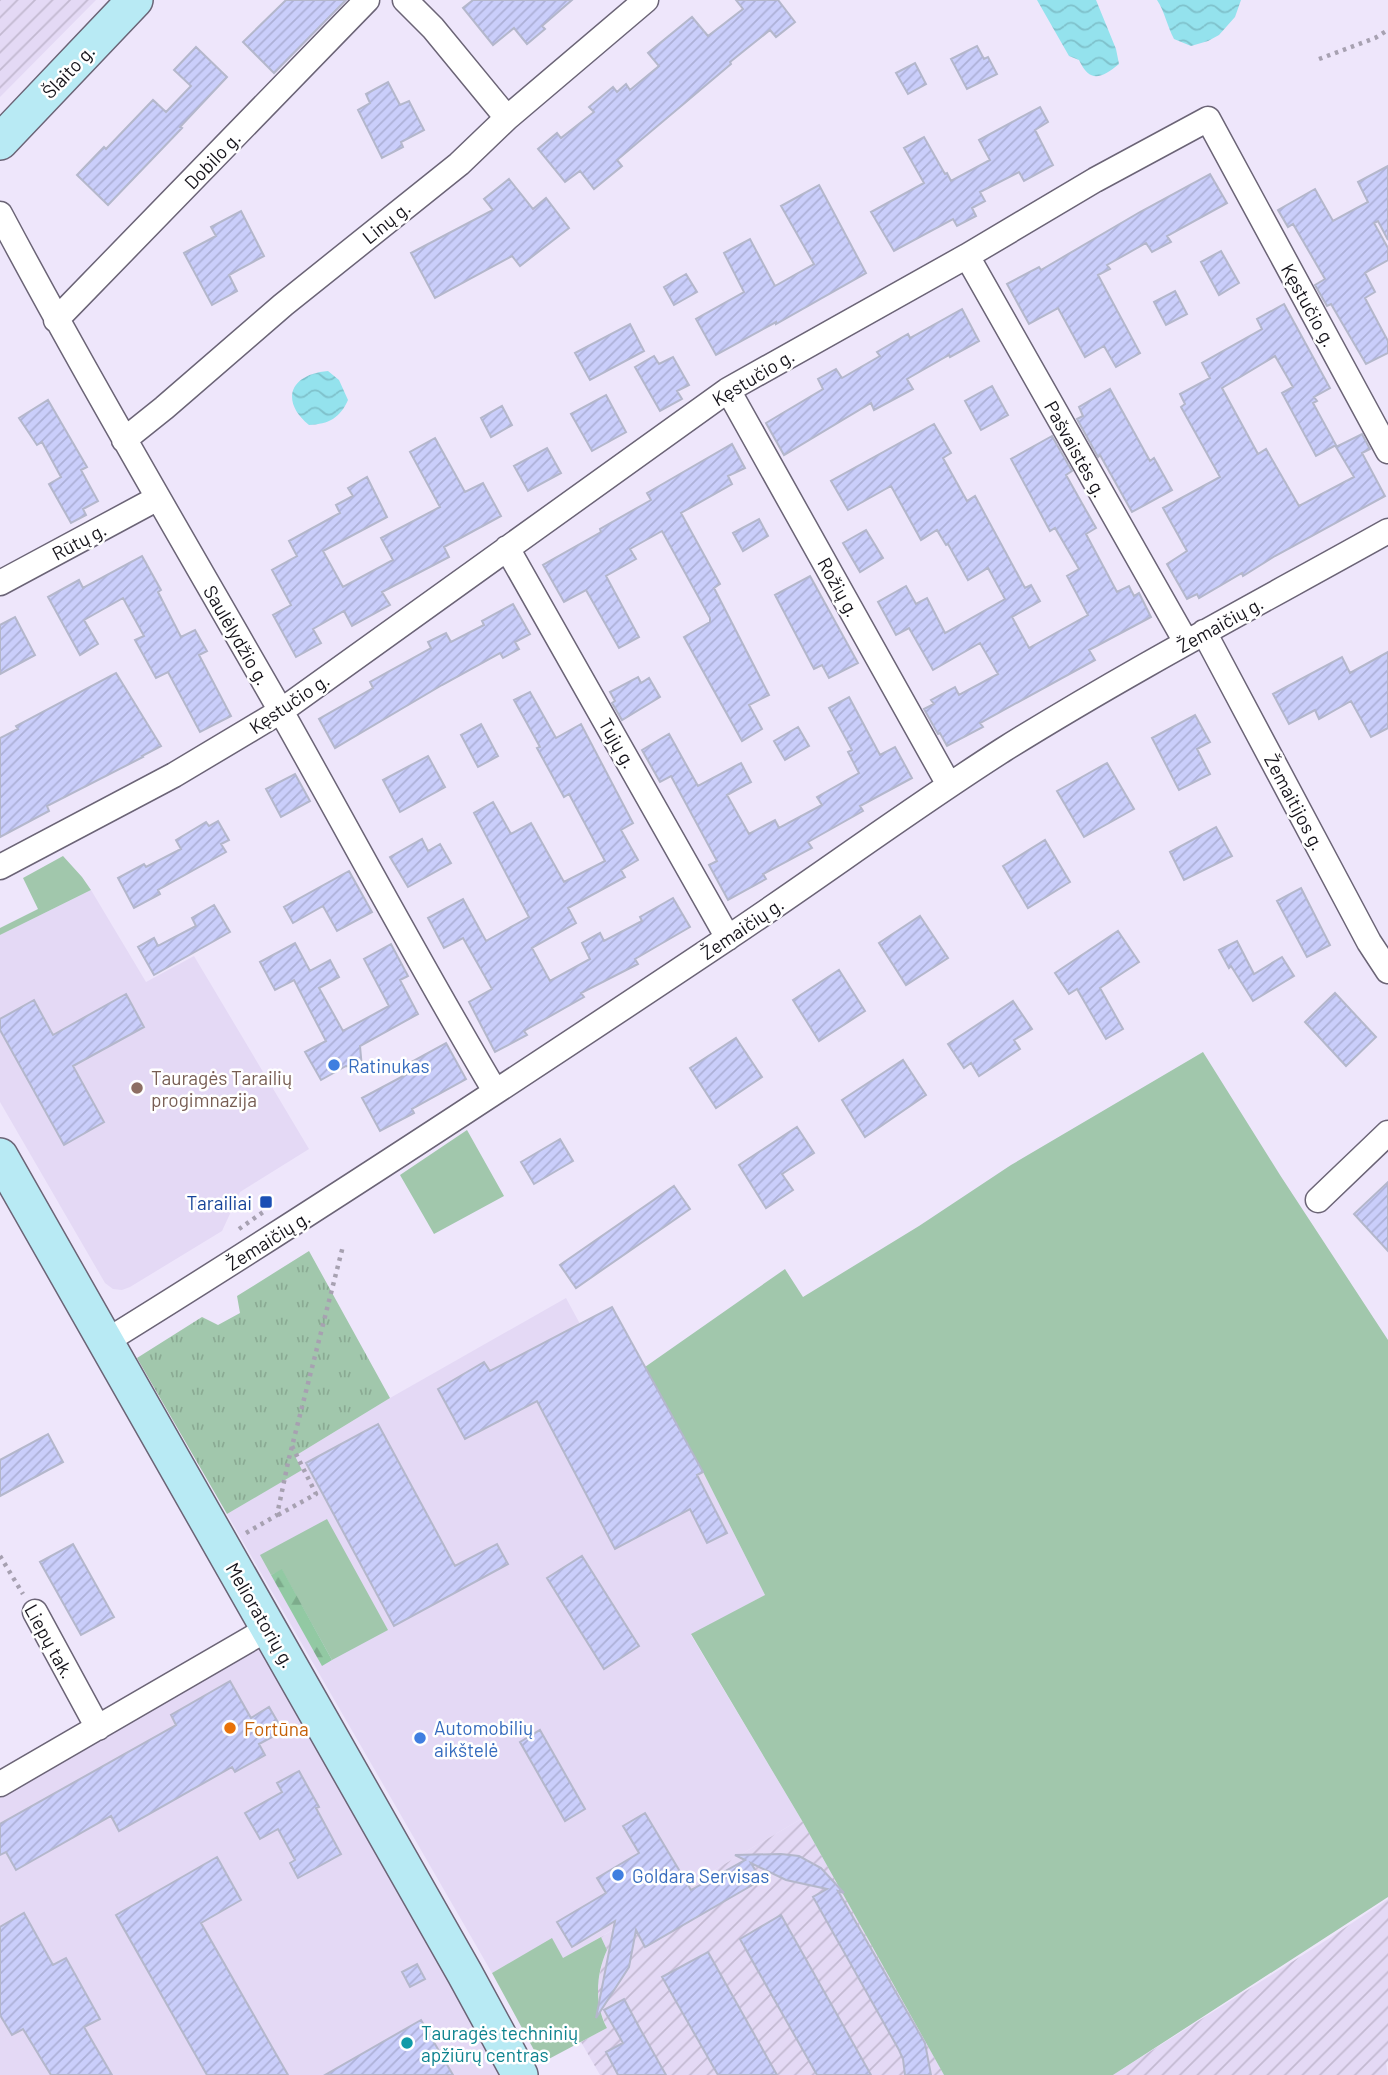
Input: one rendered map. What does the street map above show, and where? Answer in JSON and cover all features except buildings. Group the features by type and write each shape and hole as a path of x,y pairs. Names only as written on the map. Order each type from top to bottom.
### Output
{"main road":[{"name":"Šlaito g.","path":"0,142 135,0"},
{"name":"Melioratorių g.","path":"0,1156 520,2075"}],"street":[{"name":"Dobilo g.","path":"56,320 367,0"},
{"path":"405,0 433,27 507,118"},
{"name":"Linų g.","path":"124,440 283,305 458,164 507,118 646,0"},
{"name":"Kęstučio g.","path":"0,867 174,775 281,711 728,390 967,256 1095,180 1208,119 1388,450"},
{"name":"Saulėlydžio g.","path":"0,214 56,320 495,1091"},
{"name":"Pašvaistės g.","path":"967,256 1195,637"},
{"name":"Rožių g.","path":"728,390 949,785"},
{"name":"Rūtų g.","path":"0,583 158,498"},
{"name":"Žemaičių g.","path":"105,1342 322,1206 728,938 1005,749 1195,637 1386,535"},
{"name":"Tujų g.","path":"507,548 728,938"},
{"name":"Žemaitijos g.","path":"1195,637 1388,971"},
{"path":"1318,1200 1388,1133"},
{"name":"Liepų tak.","path":"35,1612 98,1728"},
{"path":"0,1784 268,1628"}],"path":[{"path":"1319,59 1376,38 1388,30"},
{"path":"234,1234 241,1226 272,1206"},
{"path":"277,1515 343,1246"},
{"path":"222,1548 316,1494 292,1446"},
{"name":"Liepų tak.","path":"0,1556 35,1612"}],"shaded area":[{"path":"0,0 96,0 0,97"},
{"name":"Tauragės Tarailių progimnazija","path":"91,890 146,982 194,956 309,1149 240,1192 222,1231 122,1290 113,1289 105,1283 0,1102 0,935"},
{"path":"566,1298 580,1324 612,1307 703,1472 765,1595 691,1635 801,1819 563,1959 552,1939 492,1973 227,1514 301,1470 295,1456 390,1398"},
{"path":"254,1637 502,2075 0,2075 0,1784"},
{"path":"801,1819 944,2075 600,2075 581,2042 607,2028 600,2011 597,1986 607,1950 601,1937"},
{"path":"1388,1899 1388,2075 1113,2075 1328,1939"}],"green space":[{"path":"63,856 91,890 0,935 0,928 38,909 23,878"},
{"path":"1203,1052 1388,1340 1388,1897 1113,2075 944,2075 801,1819 691,1634 765,1595 703,1472 645,1367 785,1269 803,1297 919,1226 1011,1165"},
{"path":"467,1130 504,1196 434,1234 400,1175"},
{"path":"309,1251 390,1398 295,1456 302,1470 227,1514 137,1358 202,1317 218,1325 240,1313 237,1296"},
{"path":"327,1519 388,1630 332,1660 282,1570 271,1575 260,1555"},
{"path":"282,1569 332,1660 322,1666 271,1575"},
{"path":"601,1937 607,1950 599,1979 598,1999 607,2028 545,2061 540,2061 492,1973 552,1938 563,1958"}],"water":[{"path":"1037,0 1096,0 1116,49 1119,64 1102,75 1092,76 1088,73 1079,60 1069,56"},
{"path":"1157,0 1241,0 1235,17 1219,35 1191,46 1174,39"},
{"path":"328,371 339,380 348,400 333,419 309,425 294,406 293,390 305,377"}],"place":[{"name":"Ratinukas","path":"334,1065"},
{"name":"Tauragės Tarailių progimnazija","path":"137,1088"},
{"name":"Tarailiai","path":"266,1202"},
{"name":"Fortūna","path":"230,1728"},
{"name":"Automobilių aikštelė","path":"420,1738"},
{"name":"Goldara Servisas","path":"618,1875"},
{"name":"Tauragės techninių apžiūrų centras","path":"407,2043"}]}
